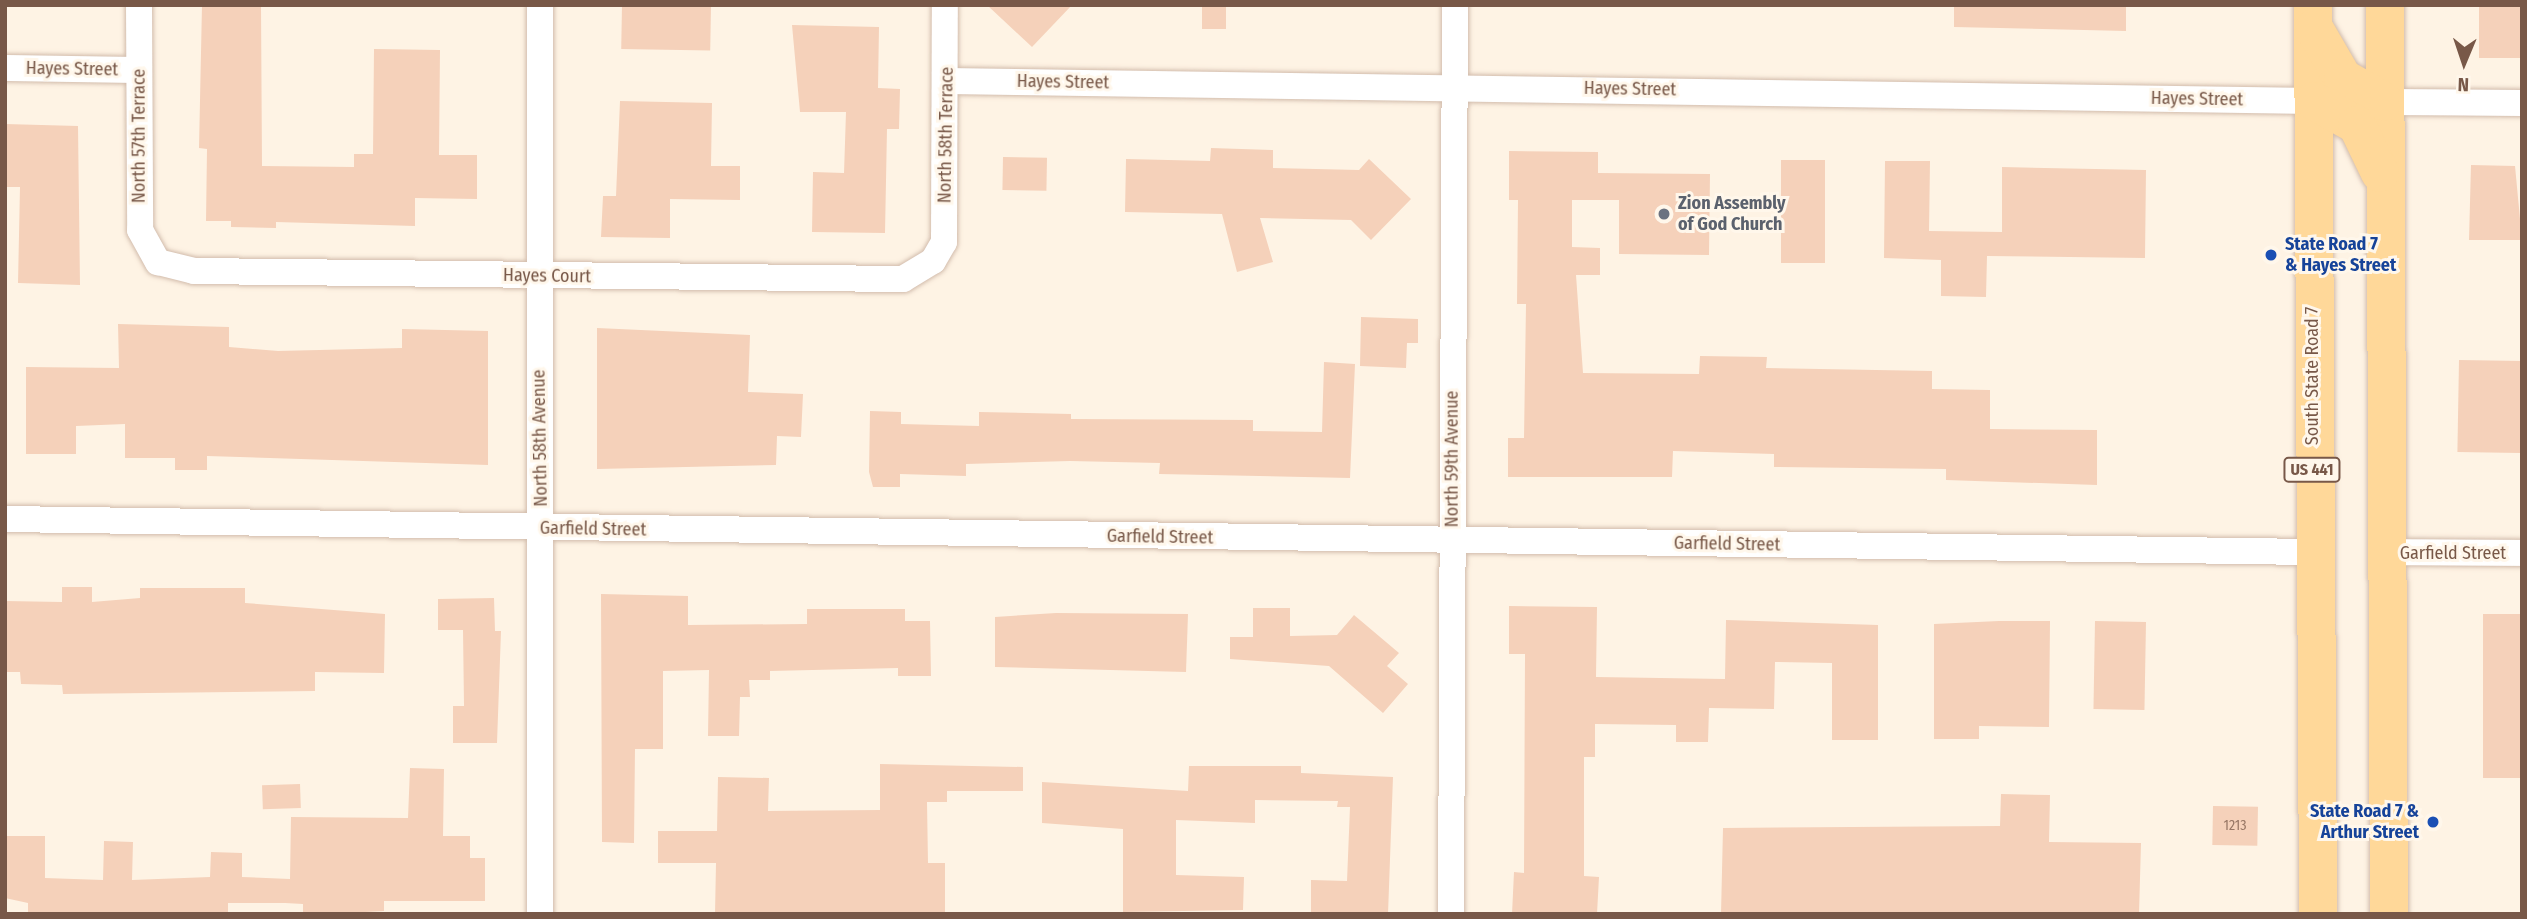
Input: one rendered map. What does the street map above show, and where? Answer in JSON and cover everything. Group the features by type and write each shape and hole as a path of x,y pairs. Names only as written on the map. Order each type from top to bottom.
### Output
{"main road":[{"path":"2385,5 2384,552 2389,914"},
{"path":"2313,15 2343,78 2385,102"},
{"name":"South State Road 7","path":"2313,15 2318,914"},
{"path":"2314,101 2357,125 2384,185"}],"street":[{"name":"North 57th Terrace","path":"139,5 140,230 158,262"},
{"name":"North 58th Avenue","path":"540,5 540,914"},
{"name":"North 58th Terrace","path":"933,261 944,242 947,81 945,5"},
{"name":"North 59th Avenue","path":"1451,914 1455,5"},
{"name":"Hayes Street","path":"5,68 139,70"},
{"name":"Hayes Street","path":"947,81 1455,86 2314,101"},
{"path":"2385,102 2522,103"},
{"name":"Hayes Court","path":"158,262 194,271 903,279 933,261"},
{"name":"Garfield Street","path":"5,519 2314,552"},
{"name":"Garfield Street","path":"2384,552 2522,553"}],"building":[{"path":"202,5 261,5 262,166 354,167 354,154 373,154 374,49 440,50 439,155 477,155 477,199 415,198 415,226 276,222 276,228 231,227 231,221 206,221 207,149 199,148"},
{"path":"622,5 711,7 710,51 621,49"},
{"path":"987,5 1072,5 1032,47"},
{"path":"1202,5 1226,5 1226,29 1202,29"},
{"path":"1954,5 2126,5 2126,31 1954,27"},
{"path":"2479,5 2522,5 2522,58 2479,58"},
{"path":"792,25 879,27 878,88 900,89 899,129 887,129 885,233 812,232 813,172 844,173 846,112 800,112"},
{"path":"620,101 712,103 711,166 740,166 740,200 670,199 670,238 601,237 603,196 616,196"},
{"path":"5,124 78,126 80,285 18,283 20,187 5,187"},
{"path":"1211,148 1273,150 1273,168 1359,170 1369,159 1411,199 1371,240 1351,220 1260,218 1273,262 1237,272 1222,214 1125,212 1126,159 1210,161"},
{"path":"1509,151 1598,152 1598,173 1710,174 1709,255 1619,254 1619,200 1572,200 1572,247 1600,248 1600,275 1576,275 1583,373 1699,374 1700,356 1767,357 1766,368 1932,371 1932,389 1990,390 1990,429 2097,430 2097,485 1946,480 1946,469 1774,467 1774,454 1673,451 1672,477 1508,477 1508,438 1524,438 1526,304 1517,304 1518,200 1509,200"},
{"path":"1003,157 1047,158 1046,191 1002,190"},
{"path":"1781,160 1825,160 1825,263 1781,263"},
{"path":"1885,161 1930,161 1929,231 2002,232 2002,167 2146,170 2145,258 1987,256 1986,297 1941,296 1941,260 1884,258"},
{"path":"2471,165 2515,166 2522,240 2469,240"},
{"path":"1361,317 1418,319 1418,343 1407,343 1406,368 1360,366"},
{"path":"118,324 229,327 229,347 278,351 402,348 402,329 488,331 488,465 207,456 207,470 175,470 175,458 125,458 125,424 76,426 76,454 26,454 26,367 119,368"},
{"path":"597,328 750,335 748,392 803,394 801,437 777,436 776,465 597,469"},
{"path":"2459,360 2522,361 2520,453 2457,452"},
{"path":"1324,362 1355,364 1350,478 1159,474 1160,463 1070,461 966,464 966,476 900,474 900,487 873,487 869,472 870,411 901,412 901,424 979,426 979,412 1071,414 1071,419 1253,420 1253,431 1322,432"},
{"path":"62,587 92,587 92,602 140,598 140,588 245,588 245,603 385,614 384,673 315,672 315,691 63,694 62,685 21,684 20,672 5,672 5,601 62,602"},
{"path":"601,594 688,596 688,625 807,624 807,609 905,609 905,621 930,621 931,676 898,676 898,668 770,671 770,680 749,680 750,697 740,697 739,736 708,736 709,670 663,671 663,749 635,749 634,843 602,842"},
{"path":"494,598 495,631 501,631 497,743 453,743 453,706 464,706 463,630 438,630 438,599"},
{"path":"1509,606 1597,607 1596,677 1725,679 1726,620 1878,625 1878,740 1832,740 1832,663 1775,662 1774,709 1709,708 1708,742 1676,742 1676,725 1595,724 1595,757 1584,757 1584,876 1599,877 1597,914 1512,914 1514,872 1524,873 1525,654 1509,654"},
{"path":"1253,608 1290,608 1290,636 1337,635 1354,615 1399,653 1387,666 1408,684 1383,713 1329,666 1230,659 1230,637 1253,637"},
{"path":"1056,613 1188,614 1186,672 995,667 995,617"},
{"path":"2483,614 2522,614 2522,778 2483,778"},
{"path":"2050,621 2049,727 1979,726 1979,739 1934,739 1934,624"},
{"path":"2095,621 2146,622 2144,710 2093,709"},
{"path":"880,764 1023,767 1023,791 947,791 947,802 927,802 928,863 945,863 945,914 715,914 716,863 658,863 658,831 717,831 718,777 769,778 768,811 880,810"},
{"path":"1189,766 1301,766 1301,773 1393,777 1388,914 1311,914 1311,880 1347,881 1350,807 1337,807 1338,801 1255,800 1255,823 1176,820 1176,875 1244,877 1243,910 1123,912 1123,829 1042,823 1042,782 1188,791"},
{"path":"410,768 444,769 443,836 470,836 470,858 485,858 485,901 384,901 384,911 329,914 303,914 303,904 228,903 228,914 28,914 28,903 5,898 5,836 45,836 45,878 103,880 104,841 133,842 132,880 210,877 211,852 242,853 242,877 290,879 291,817 408,818"},
{"path":"300,784 301,808 263,809 262,785"},
{"path":"2001,794 2050,795 2049,842 2141,843 2139,914 1721,914 1723,828 2000,826"},
{"path":"2213,806 2258,807 2257,846 2212,845"}],"place":[{"name":"Zion Assembly of God Church","path":"1664,214"},
{"name":"State Road 7 & Hayes Street","path":"2271,255"},
{"name":"State Road 7 & Arthur Street","path":"2433,822"}]}
